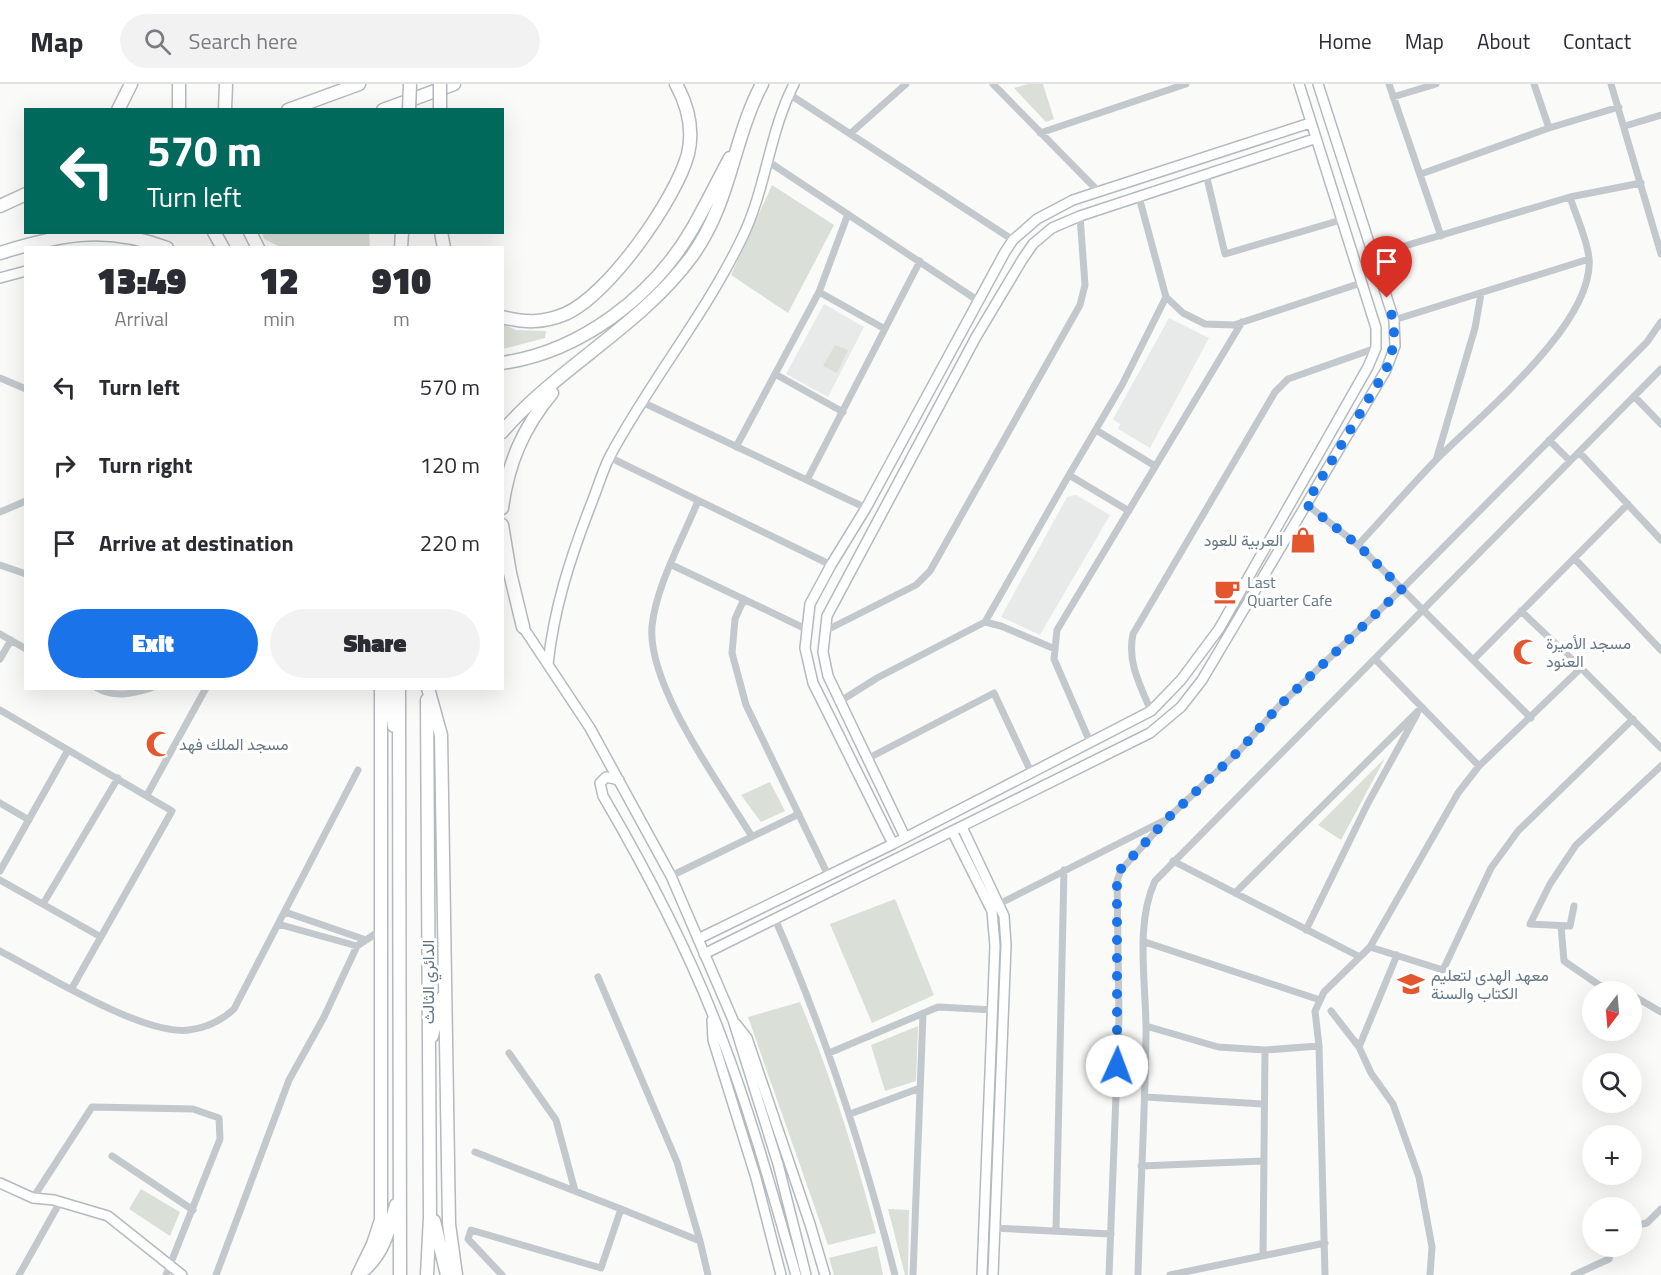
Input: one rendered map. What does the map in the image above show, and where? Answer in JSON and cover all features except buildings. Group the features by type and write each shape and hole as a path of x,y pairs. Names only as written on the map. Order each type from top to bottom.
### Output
{"highway":[{"path":"119,108 131,84"},
{"path":"179,84 179,108"},
{"path":"225,108 226,84"},
{"path":"293,108 359,84"},
{"path":"409,108 410,84"},
{"path":"440,84 440,108"},
{"path":"388,108 454,84"},
{"path":"504,318 522,322 543,322 567,314 591,297 619,269 664,206 680,179 688,152 690,126 687,103 676,84"},
{"path":"504,362 544,352 572,340 600,325 640,293 691,231 736,148 762,84"},
{"path":"504,430 574,366 648,306 694,254 729,185 736,148"},
{"path":"0,206 24,195"},
{"path":"0,213 24,205"},
{"path":"0,251 37,234"},
{"path":"0,251 50,238 78,234 130,237 159,246"},
{"path":"504,499 513,457 526,428 574,366"},
{"path":"504,537 523,627"},
{"path":"359,1275 381,1220 381,690"},
{"path":"388,690 399,747"},
{"name":"الدائري الثالث","path":"399,690 400,1275"},
{"name":"الدائري الثالث","path":"427,690 429,1194 427,1275"},
{"path":"428,690 441,735 449,1224 456,1275"},
{"path":"428,1052 446,982"},
{"path":"359,1275 374,1261 387,1239 401,1184"},
{"path":"429,1194 441,1257 447,1275"}],"street":[{"path":"548,664 553,621 564,576 609,458 721,278 743,236 769,162 776,123 794,84"},
{"path":"851,133 906,84"},
{"path":"1040,133 1186,84"},
{"path":"698,939 893,844 1151,711 1181,680 1219,629 1368,367 1376,348 1376,328 1314,138 1299,84"},
{"path":"704,954 1150,733 1181,707 1202,680 1386,370 1395,346 1394,320 1318,84"},
{"path":"1389,84 1441,236"},
{"path":"1393,98 1436,84"},
{"path":"1534,84 1549,128"},
{"path":"1611,84 1661,254"},
{"path":"996,85 1099,192"},
{"path":"789,94 1013,240"},
{"path":"1421,174 1549,128 1619,107"},
{"path":"1625,126 1661,115"},
{"path":"893,844 813,683 805,648 806,629 810,604 866,508 977,300 1013,240 1037,219 1073,200 1310,123"},
{"path":"905,837 828,676 823,652 827,616 976,337 1033,244 1052,228 1080,216 1314,138"},
{"path":"769,162 977,300"},
{"path":"1206,174 1225,254 1341,220"},
{"path":"1374,255 1570,197 1641,183"},
{"path":"1139,197 1166,297 1183,312 1206,324 1233,325 1361,284"},
{"path":"1358,545 1436,460 1491,408 1538,358 1574,312 1585,285 1589,259 1570,197"},
{"path":"736,447 819,292 848,214"},
{"path":"825,631 916,585 930,571 1080,305 1085,285 1080,216"},
{"path":"1653,229 1661,226"},
{"path":"1394,320 1589,259"},
{"path":"807,480 920,261"},
{"path":"0,278 24,272"},
{"path":"819,292 885,329"},
{"path":"1436,460 1475,328 1481,294"},
{"path":"839,702 877,678 985,622 1122,385 1166,297"},
{"path":"1090,742 1054,659 1057,630 1242,322"},
{"path":"1109,1275 1119,1018 1117,881 1120,870 1168,818 1241,749 1279,706 1402,589 1647,342 1661,322"},
{"path":"1151,711 1129,651 1133,634 1275,392 1288,379 1376,348"},
{"path":"1138,1275 1145,1096 1144,942 1147,898 1155,881 1661,369"},
{"path":"775,374 843,412"},
{"path":"0,378 24,389"},
{"path":"1634,396 1661,424"},
{"path":"642,402 866,508"},
{"path":"1096,430 1155,466"},
{"path":"1549,440 1570,461"},
{"path":"1579,452 1661,540"},
{"path":"609,458 831,565"},
{"path":"1069,475 1129,511"},
{"path":"698,501 656,604 652,628 655,652 674,706 751,835"},
{"path":"0,512 24,502"},
{"path":"1306,504 1358,545 1531,718"},
{"path":"1473,660 1628,504"},
{"path":"1574,558 1661,650"},
{"path":"0,566 24,573"},
{"path":"672,566 806,629"},
{"path":"744,599 735,620 732,653 746,705 828,875"},
{"path":"1521,611 1633,718 1661,748"},
{"path":"985,622 1055,649"},
{"path":"523,627 590,728 670,876 698,939 733,1020 778,1164 806,1275"},
{"path":"0,634 24,648"},
{"path":"0,659 11,640"},
{"path":"1375,659 1479,766"},
{"path":"1325,1275 1319,1046 1315,1011 1324,992 1370,947 1458,793 1479,766 1581,668"},
{"path":"100,690 106,694 130,695 145,690"},
{"path":"147,795 205,690"},
{"path":"867,759 994,693 1031,772"},
{"path":"1235,893 1422,707"},
{"path":"1306,930 1368,803 1422,707"},
{"path":"0,710 172,811 72,988"},
{"path":"1370,947 1443,970 1491,868 1518,831 1633,718"},
{"path":"0,871 68,750"},
{"path":"1574,906 1570,926 1530,924 1550,884 1576,845 1661,766"},
{"path":"0,951 119,1013 160,1027 188,1031 221,1021 234,1010 358,770"},
{"path":"619,780 606,777 600,783 603,796 651,879 712,1015 765,1168 796,1275"},
{"path":"43,904 118,778"},
{"path":"0,803 29,820"},
{"path":"670,876 751,835 799,814"},
{"path":"999,904 1168,818"},
{"path":"962,827 1004,916 1006,945 993,1275"},
{"path":"952,831 992,911 995,946 982,1275"},
{"path":"1173,861 1360,957"},
{"path":"1056,1230 1064,870"},
{"path":"0,880 101,937"},
{"path":"285,912 366,940"},
{"path":"775,919 809,995 850,1114 895,1275"},
{"path":"278,924 357,945"},
{"path":"1561,926 1564,961 1593,981"},
{"path":"216,1275 289,1080 324,1017 357,945 381,930"},
{"path":"1144,942 1320,1000"},
{"path":"1359,1047 1397,955"},
{"path":"598,977 677,1162 708,1275"},
{"path":"1642,1001 1661,1012"},
{"path":"829,1053 938,1007 994,1010"},
{"path":"1331,1011 1359,1047 1371,1073 1393,1104 1419,1177 1432,1247 1430,1275"},
{"path":"913,1275 923,1014"},
{"path":"712,1015 713,1040 756,1178 781,1275"},
{"path":"733,1020 747,1038 825,1275"},
{"path":"1146,1026 1218,1047 1265,1050 1319,1046"},
{"path":"1263,1256 1265,1050"},
{"path":"509,1053 556,1120 575,1191"},
{"path":"850,1114 920,1088"},
{"path":"1145,1096 1263,1104"},
{"path":"33,1197 92,1107 193,1109 219,1118 220,1139 168,1271"},
{"path":"475,1152 700,1241"},
{"path":"112,1156 193,1210"},
{"path":"1141,1166 1263,1161"},
{"path":"0,1183 33,1197 108,1216 168,1271 182,1275"},
{"path":"19,1275 60,1202"},
{"path":"502,1275 468,1239 471,1230 601,1268 621,1209"},
{"path":"1642,1224 1647,1223 1661,1209"},
{"path":"994,1228 1111,1233"},
{"path":"1170,1275 1325,1243"},
{"path":"1574,1275 1609,1257"}],"shaded area":[{"path":"1028,84 1043,84 1054,119 1046,122 1014,88"},
{"path":"772,185 834,225 788,313 731,275"},
{"path":"262,234 369,234 370,246 278,246 264,239"},
{"path":"824,304 864,327 828,397 786,374"},
{"path":"1169,318 1209,338 1150,448 1118,429 1120,424 1113,419"},
{"path":"504,325 516,330 546,331 545,338 504,349"},
{"path":"835,345 848,350 837,373 823,366"},
{"path":"1076,495 1110,515 1040,635 1001,617 1067,497"},
{"path":"1385,758 1341,840 1318,825"},
{"path":"770,782 785,811 761,822 741,795"},
{"path":"895,899 934,995 872,1023 830,924"},
{"path":"800,1002 842,1116 876,1233 828,1245 748,1017"},
{"path":"918,1026 916,1081 885,1091 871,1045"},
{"path":"141,1189 180,1212 170,1236 129,1209"},
{"path":"888,1209 909,1210 908,1275 905,1275"},
{"path":"877,1246 883,1275 834,1275 829,1258"}],"place":[{"name":"العربية للعود","path":"1303,540"},
{"name":"Last Quarter Cafe","path":"1227,591"},
{"name":"مسجد الأميرة العنود","path":"1526,652"},
{"name":"مسجد الملك فهد","path":"159,744"},
{"name":"معهد الهدى لتعليم الكتاب والسنة","path":"1411,984"}],"route":[{"path":"1117,1066 1119,1018 1117,881 1120,870 1168,818 1241,749 1279,706 1402,589 1358,545 1306,504 1386,370 1395,346 1394,320 1387,298"}]}
